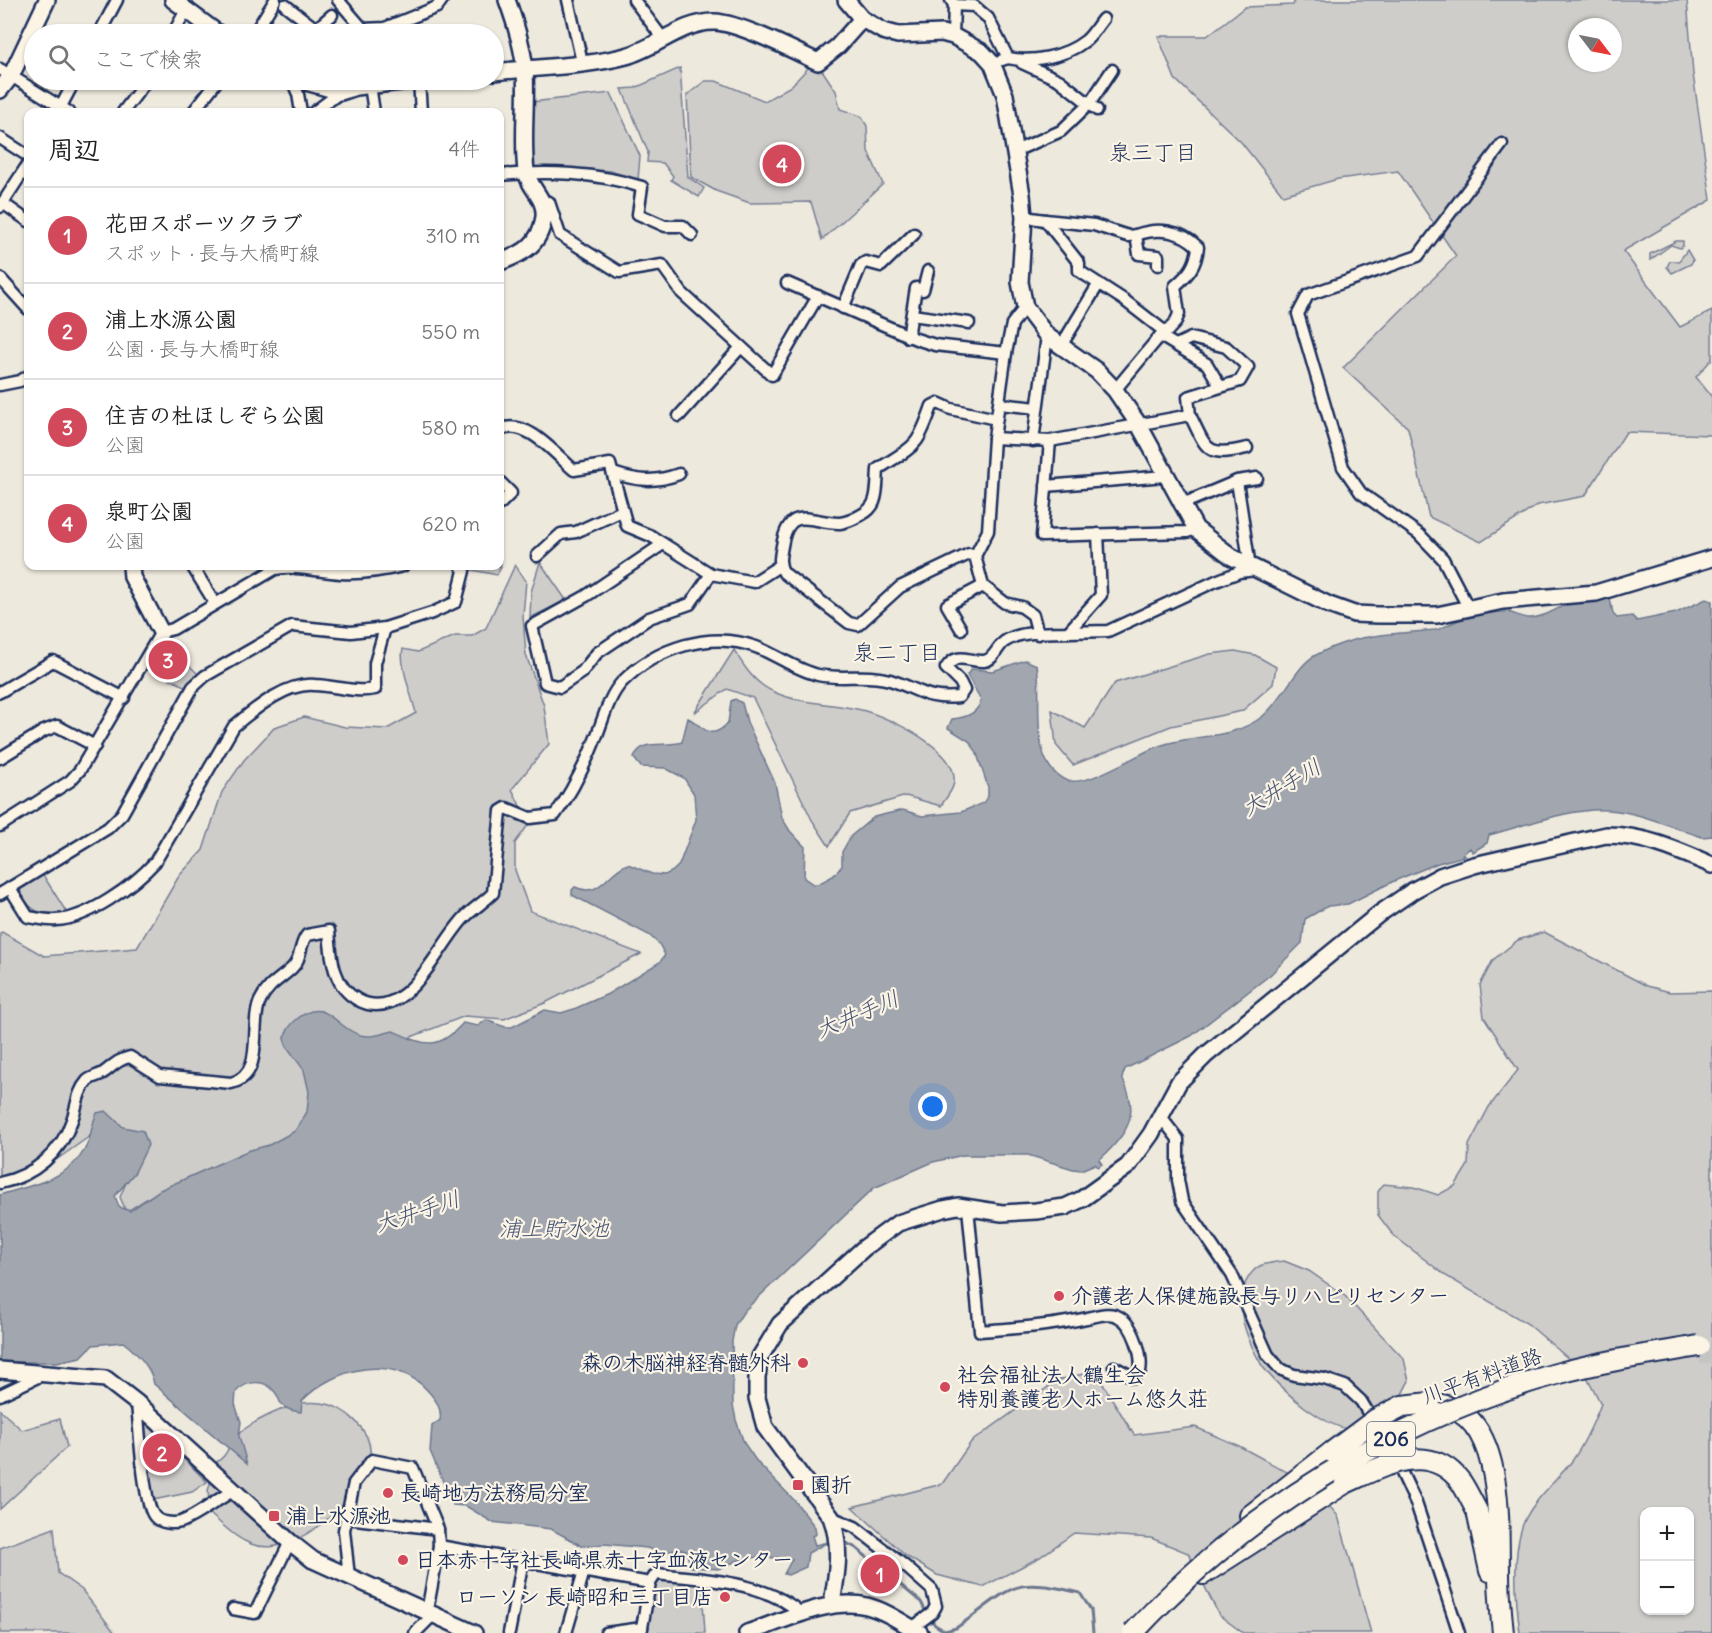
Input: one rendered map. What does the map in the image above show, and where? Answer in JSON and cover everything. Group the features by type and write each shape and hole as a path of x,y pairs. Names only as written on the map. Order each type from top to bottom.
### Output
{"highway":[{"name":"川平有料道路","path":"1133,1633 1203,1570 1281,1513 1326,1483 1434,1426 1492,1402 1558,1381 1699,1350"},
{"path":"1203,1570 1235,1527 1375,1420 1402,1406 1430,1403 1448,1406 1464,1416 1486,1445 1492,1466 1498,1515 1502,1633"},
{"path":"1203,1570 1345,1483 1399,1459 1422,1459 1442,1466 1460,1481 1477,1511 1502,1633"},
{"name":"川平有料道路","path":"1142,1633 1203,1570"}],"street":[{"path":"34,24 48,0"},
{"path":"104,24 117,0"},
{"path":"173,0 205,24"},
{"path":"338,0 359,24"},
{"path":"395,24 437,7 442,0"},
{"path":"504,261 523,254 534,244 541,230 544,216 542,199 526,173 525,69 515,22 507,0"},
{"path":"568,0 582,62"},
{"path":"634,0 664,40"},
{"path":"846,0 862,19 884,31 898,35 942,33 953,36 982,52 992,63 1005,94 1024,217 1020,282 1025,307 1047,336 1097,371 1115,390 1139,425 1180,505 1196,529 1221,550 1253,568 1354,614 1437,615 1503,600 1596,593 1712,558"},
{"path":"262,24 280,3 309,24"},
{"path":"953,36 952,3 974,6 988,18 1011,59 1059,80 1094,106"},
{"path":"178,24 186,10"},
{"path":"322,24 332,15"},
{"path":"504,71 629,55 688,27 704,22 719,22 818,62 838,46 862,19"},
{"path":"992,63 1011,59 1044,60 1084,42 1103,19"},
{"path":"0,90 5,72 24,40"},
{"path":"1015,151 1061,131 1094,106 1112,70"},
{"path":"5,72 24,84"},
{"path":"32,90 60,108"},
{"path":"64,108 71,90"},
{"path":"126,108 140,90"},
{"path":"196,108 210,90"},
{"path":"296,90 300,108"},
{"path":"334,90 341,92"},
{"path":"319,108 341,92 349,90"},
{"path":"371,90 373,108"},
{"path":"420,90 421,108"},
{"path":"0,138 24,153"},
{"path":"1469,609 1443,559 1419,534 1361,493 1343,467 1298,314 1308,296 1418,256 1502,144"},
{"path":"24,170 2,206 24,219"},
{"path":"504,175 586,173 615,178 642,187 638,214 666,226 683,226 692,235"},
{"path":"549,202 560,235 619,272 662,265 682,293 771,375 818,296"},
{"path":"1024,217 1094,225 1128,236 1161,230 1188,238 1198,247 1196,262 1188,275 1175,286 1179,314 1169,330 1164,332 1115,390"},
{"path":"1045,220 1079,263 1079,271 1124,300 1164,332"},
{"path":"843,308 861,265 866,262 881,266 914,234"},
{"path":"1136,235 1139,254 1158,256 1158,265"},
{"path":"908,337 916,288 923,290 928,270"},
{"path":"0,278 24,305"},
{"path":"788,283 908,337 935,345 1006,353"},
{"path":"1060,346 1098,285"},
{"path":"1025,307 1012,324 1006,353 994,438 988,531 975,555 975,563 983,586 1005,603 1022,607 1034,615 1038,634"},
{"path":"912,315 969,322"},
{"path":"1164,332 1162,337 1207,364 1220,386"},
{"path":"1032,441 1047,336"},
{"path":"1176,345 1191,338 1226,347 1248,367 1240,381 1188,397 1190,415 1204,446 1210,450 1229,452 1247,448"},
{"path":"679,416 741,347"},
{"path":"0,384 24,378"},
{"path":"975,555 969,554 900,587 858,625 849,623 784,573 779,566 785,532 791,524 811,517 838,523 845,522 869,511 876,494 878,469 916,445 921,438 932,406 938,402 951,409 996,419"},
{"path":"999,404 1037,408"},
{"path":"994,438 1050,441 1190,415"},
{"path":"504,430 521,428 527,431 574,471 610,464 627,526 663,544 711,574 754,582 779,566"},
{"path":"1050,441 1042,536 1187,532 1196,529"},
{"path":"613,473 637,481 661,481 679,474"},
{"path":"1046,486 1165,476"},
{"path":"1180,505 1237,481 1257,478"},
{"path":"1237,481 1253,568"},
{"path":"504,486 511,493 504,500"},
{"path":"537,556 561,534 576,532 622,512"},
{"path":"1068,632 1101,595 1098,534"},
{"path":"663,544 586,596 532,626 545,683 560,687 582,672 597,653 649,618 690,604 711,574"},
{"path":"0,1183 15,1180 42,1164 54,1153 72,1120 80,1092 88,1080 102,1074 118,1060 130,1058 160,1076 231,1083 246,1076 254,1056 260,1002 283,973 293,968 299,956 301,942 307,935 329,931 337,979 347,994 364,1003 381,1006 400,998 423,977 443,945 465,917 493,892 501,811 506,808 530,818 555,815 570,794 607,707 621,683 671,650 687,644 735,641 817,675 842,678 872,676 939,699 959,697 964,690 960,682 946,668 950,661 962,657 984,661 991,658 1004,642 1038,634 1108,631 1216,580 1253,568"},
{"path":"131,570 132,577 161,632"},
{"path":"194,570 215,603"},
{"path":"0,826 70,781 95,746 161,632 173,629 273,570"},
{"path":"319,570 366,573 382,570"},
{"path":"385,628 375,663 375,689 363,692 313,684 294,686 234,726 155,862 143,875 114,895 74,917 56,920 28,917 5,891 108,828 122,814 193,687 205,676 292,626 351,632 385,628 432,613 456,602 464,570"},
{"path":"961,629 947,605 983,586"},
{"path":"0,692 53,661 124,698"},
{"path":"0,758 44,731 57,726 95,746"},
{"path":"832,1603 837,1541 831,1517 765,1427 757,1398 760,1357 780,1324 864,1248 898,1223 944,1209 958,1206 1002,1214 1065,1207 1082,1199 1128,1166 1179,1082 1206,1054 1379,914 1414,890 1440,876 1474,865 1606,835 1624,835 1652,841 1712,865"},
{"path":"1160,1116 1178,1140 1178,1179 1182,1200 1232,1275 1268,1355 1280,1369 1294,1375 1324,1379 1345,1386 1361,1401 1393,1454 1416,1503 1459,1633"},
{"path":"968,1208 981,1330 1048,1326 1106,1314 1119,1316 1128,1324 1142,1361 1140,1371 1133,1377 1114,1367"},
{"path":"0,1370 106,1379 137,1403 290,1542 313,1560 474,1633"},
{"path":"0,1395 44,1374"},
{"path":"137,1403 146,1486 149,1506 154,1517 162,1522 179,1523 233,1491"},
{"path":"349,1577 344,1530 354,1483 372,1460 413,1468 438,1529 439,1546 430,1613 416,1633"},
{"path":"747,1633 832,1603 867,1606 922,1623 936,1606 932,1590 855,1527 831,1517"},
{"path":"347,1518 438,1529"},
{"path":"233,1609 255,1613 290,1542"},
{"path":"439,1546 650,1583"},
{"path":"509,1633 523,1560"},
{"path":"566,1633 584,1571"},
{"path":"606,1633 641,1630 650,1583 656,1574 697,1577 748,1587 794,1606 803,1615"}],"shaded area":[{"path":"1295,0 1687,0 1693,74 1711,200 1623,251 1680,327 1712,311 1712,359 1696,377 1712,397 1712,435 1626,432 1585,496 1538,505 1481,542 1429,517 1408,428 1343,368 1456,256 1398,171 1338,179 1283,195 1241,142 1175,79 1158,36 1207,36 1245,7 1293,5"},
{"path":"680,68 688,177 704,188 699,197 671,180 673,176 663,163 647,162 648,152 622,89 635,88"},
{"path":"808,68 822,70 836,91 840,109 861,116 867,126 868,151 883,184 822,240 811,202 750,203 716,191 691,177 687,95 705,81 716,81 765,101 791,86"},
{"path":"611,93 640,156 638,180 611,171 532,167 532,102"},
{"path":"1676,241 1683,241 1683,246 1680,248 1671,245 1650,260 1650,254"},
{"path":"1687,250 1693,260 1691,264 1672,273 1667,267 1670,261 1679,261"},
{"path":"540,562 566,600 530,618 531,592"},
{"path":"515,565 526,581 523,616 526,655 544,706 549,744 512,789 529,824 515,843 515,870 530,911 641,954 545,1003 504,1019 465,1016 388,1046 328,1074 297,1137 159,1191 126,1212 120,1197 145,1138 103,1127 22,1184 0,1182 0,933 2,932 44,956 137,948 179,876 203,850 222,792 244,760 275,727 304,717 345,727 387,729 416,713 404,671 403,649 418,652 455,636 472,636 486,628"},
{"path":"472,570 500,570 497,575"},
{"path":"167,644 199,675 188,688 149,668 161,646"},
{"path":"734,650 755,680 774,692 807,702 865,711 907,729 937,749 953,773 952,789 941,806 906,796 850,813 829,846 812,820 753,698 727,689 694,713"},
{"path":"1235,651 1255,655 1276,667 1273,684 1242,711 1171,726 1073,765 1056,745 1052,710 1085,728 1115,683 1210,654"},
{"path":"43,875 67,913 35,910 20,894 21,887"},
{"path":"1544,932 1647,986 1670,992 1712,991 1712,1633 1520,1633 1516,1566 1522,1527 1531,1509 1577,1454 1601,1404 1585,1373 1528,1324 1446,1276 1393,1235 1378,1215 1378,1192 1383,1184 1414,1187 1438,1195 1455,1186 1468,1165 1469,1145 1489,1107 1518,1070 1484,1017 1480,985 1493,960 1518,940"},
{"path":"1284,1261 1309,1271 1345,1296 1404,1359 1409,1381 1401,1397 1391,1408 1364,1428 1349,1429 1335,1425 1306,1408 1268,1374 1252,1346 1241,1309 1244,1287 1249,1276 1258,1267"},
{"path":"1095,1371 1134,1435 1195,1427 1239,1446 1311,1485 1338,1516 1371,1633 1243,1633 1219,1615 1188,1553 1151,1538 1074,1533 1040,1557 983,1587 937,1575 906,1556 852,1507 942,1484 971,1442 1058,1380"},
{"path":"298,1403 330,1405 355,1421 367,1437 370,1447 365,1472 341,1506 324,1522 306,1534 287,1543 268,1547 251,1544 234,1535 210,1514 208,1491 215,1463 220,1460 238,1434 266,1416"},
{"path":"0,1410 22,1430 60,1419 67,1447 0,1509"},
{"path":"147,1422 207,1482 192,1492 153,1500 142,1424"},
{"path":"54,1528 58,1573 82,1590 115,1633 0,1633 0,1548"},
{"path":"659,1579 702,1585 705,1633 646,1633 654,1585"}],"water":[{"name":"浦上貯水池","path":"1610,598 1613,614 1617,618 1632,616 1637,621 1676,613 1706,599 1712,601 1712,836 1702,837 1655,820 1608,810 1564,814 1489,835 1487,843 1473,852 1470,848 1462,855 1465,856 1438,863 1394,881 1348,904 1328,906 1305,919 1302,943 1270,975 1191,1036 1125,1069 1122,1078 1128,1091 1131,1113 1124,1132 1099,1160 1102,1164 1098,1167 1095,1164 1081,1170 1073,1169 1028,1155 963,1155 933,1162 874,1188 744,1311 735,1325 732,1341 733,1405 744,1443 757,1462 795,1501 815,1527 816,1534 812,1536 815,1545 828,1542 808,1553 806,1567 788,1575 784,1574 792,1559 758,1557 739,1560 718,1569 691,1567 686,1551 680,1549 661,1553 647,1548 605,1544 582,1546 551,1529 492,1522 466,1506 453,1505 430,1451 432,1426 440,1420 439,1408 428,1391 414,1379 399,1372 382,1368 347,1373 315,1389 302,1401 301,1412 284,1407 275,1392 266,1385 250,1383 240,1388 236,1392 235,1404 241,1422 239,1436 247,1464 154,1384 142,1360 123,1342 93,1345 81,1357 57,1362 0,1362 0,1195 48,1180 69,1168 85,1149 97,1113 106,1111 123,1127 143,1131 148,1145 135,1172 115,1196 119,1207 130,1211 160,1190 247,1151 269,1145 295,1131 307,1112 309,1092 304,1070 287,1047 284,1039 291,1025 307,1013 316,1010 323,1012 351,1031 364,1036 393,1031 422,1042 438,1042 463,1023 478,1026 486,1020 505,1027 512,1027 545,1010 561,1013 574,1009 608,994 660,962 665,955 659,944 649,935 572,895 572,890 575,887 584,890 598,887 621,867 628,864 652,874 665,875 679,865 696,820 694,794 684,778 665,768 641,767 634,758 642,747 648,745 682,742 688,718 707,731 716,732 728,723 731,701 735,699 742,703 747,722 775,783 782,818 790,831 805,847 804,878 813,884 818,884 833,876 842,866 842,852 851,836 874,817 903,810 922,816 961,812 983,803 988,796 988,787 976,751 969,741 948,728 952,719 962,718 974,712 981,700 967,675 971,669 993,671 1025,660 1037,665 1039,727 1045,758 1052,770 1063,779 1084,780 1111,770 1159,746 1226,733 1251,724 1270,709 1309,660 1347,642 1375,636 1440,629 1464,619 1492,613 1508,612 1534,618 1578,600"}],"waterway":[{"path":"843,1541 856,1548 921,1602 926,1612"},
{"path":"930,1618 935,1625 945,1631 956,1628 1012,1589 1038,1585 1080,1593 1091,1610 1093,1633"}],"tunnel":[{"path":"1699,1354 1712,1353"}],"place":[{"name":"泉町公園","path":"782,164"},
{"name":"住吉の杜ほしぞら公園","path":"168,660"},
{"name":"介護老人保健施設長与リハビリセンター","path":"1059,1296"},
{"name":"森の木脳神経脊髄外科","path":"803,1363"},
{"name":"社会福祉法人鶴生会 特別養護老人ホーム悠久荘","path":"945,1387"},
{"name":"浦上水源公園","path":"162,1453"},
{"name":"園折","path":"798,1485"},
{"name":"長崎地方法務局分室","path":"388,1493"},
{"name":"浦上水源池","path":"274,1516"},
{"name":"日本赤十字社長崎県赤十字血液センター","path":"403,1560"},
{"name":"花田スポーツクラブ","path":"880,1574"},
{"name":"ローソン 長崎昭和三丁目店","path":"725,1597"}],"district":[{"name":"泉三丁目","path":"1153,152"},
{"name":"泉二丁目","path":"897,652"}],"water label":[{"name":"大井手川","path":"1281,787"},
{"name":"大井手川","path":"857,1014"},
{"name":"大井手川","path":"417,1211"}]}
